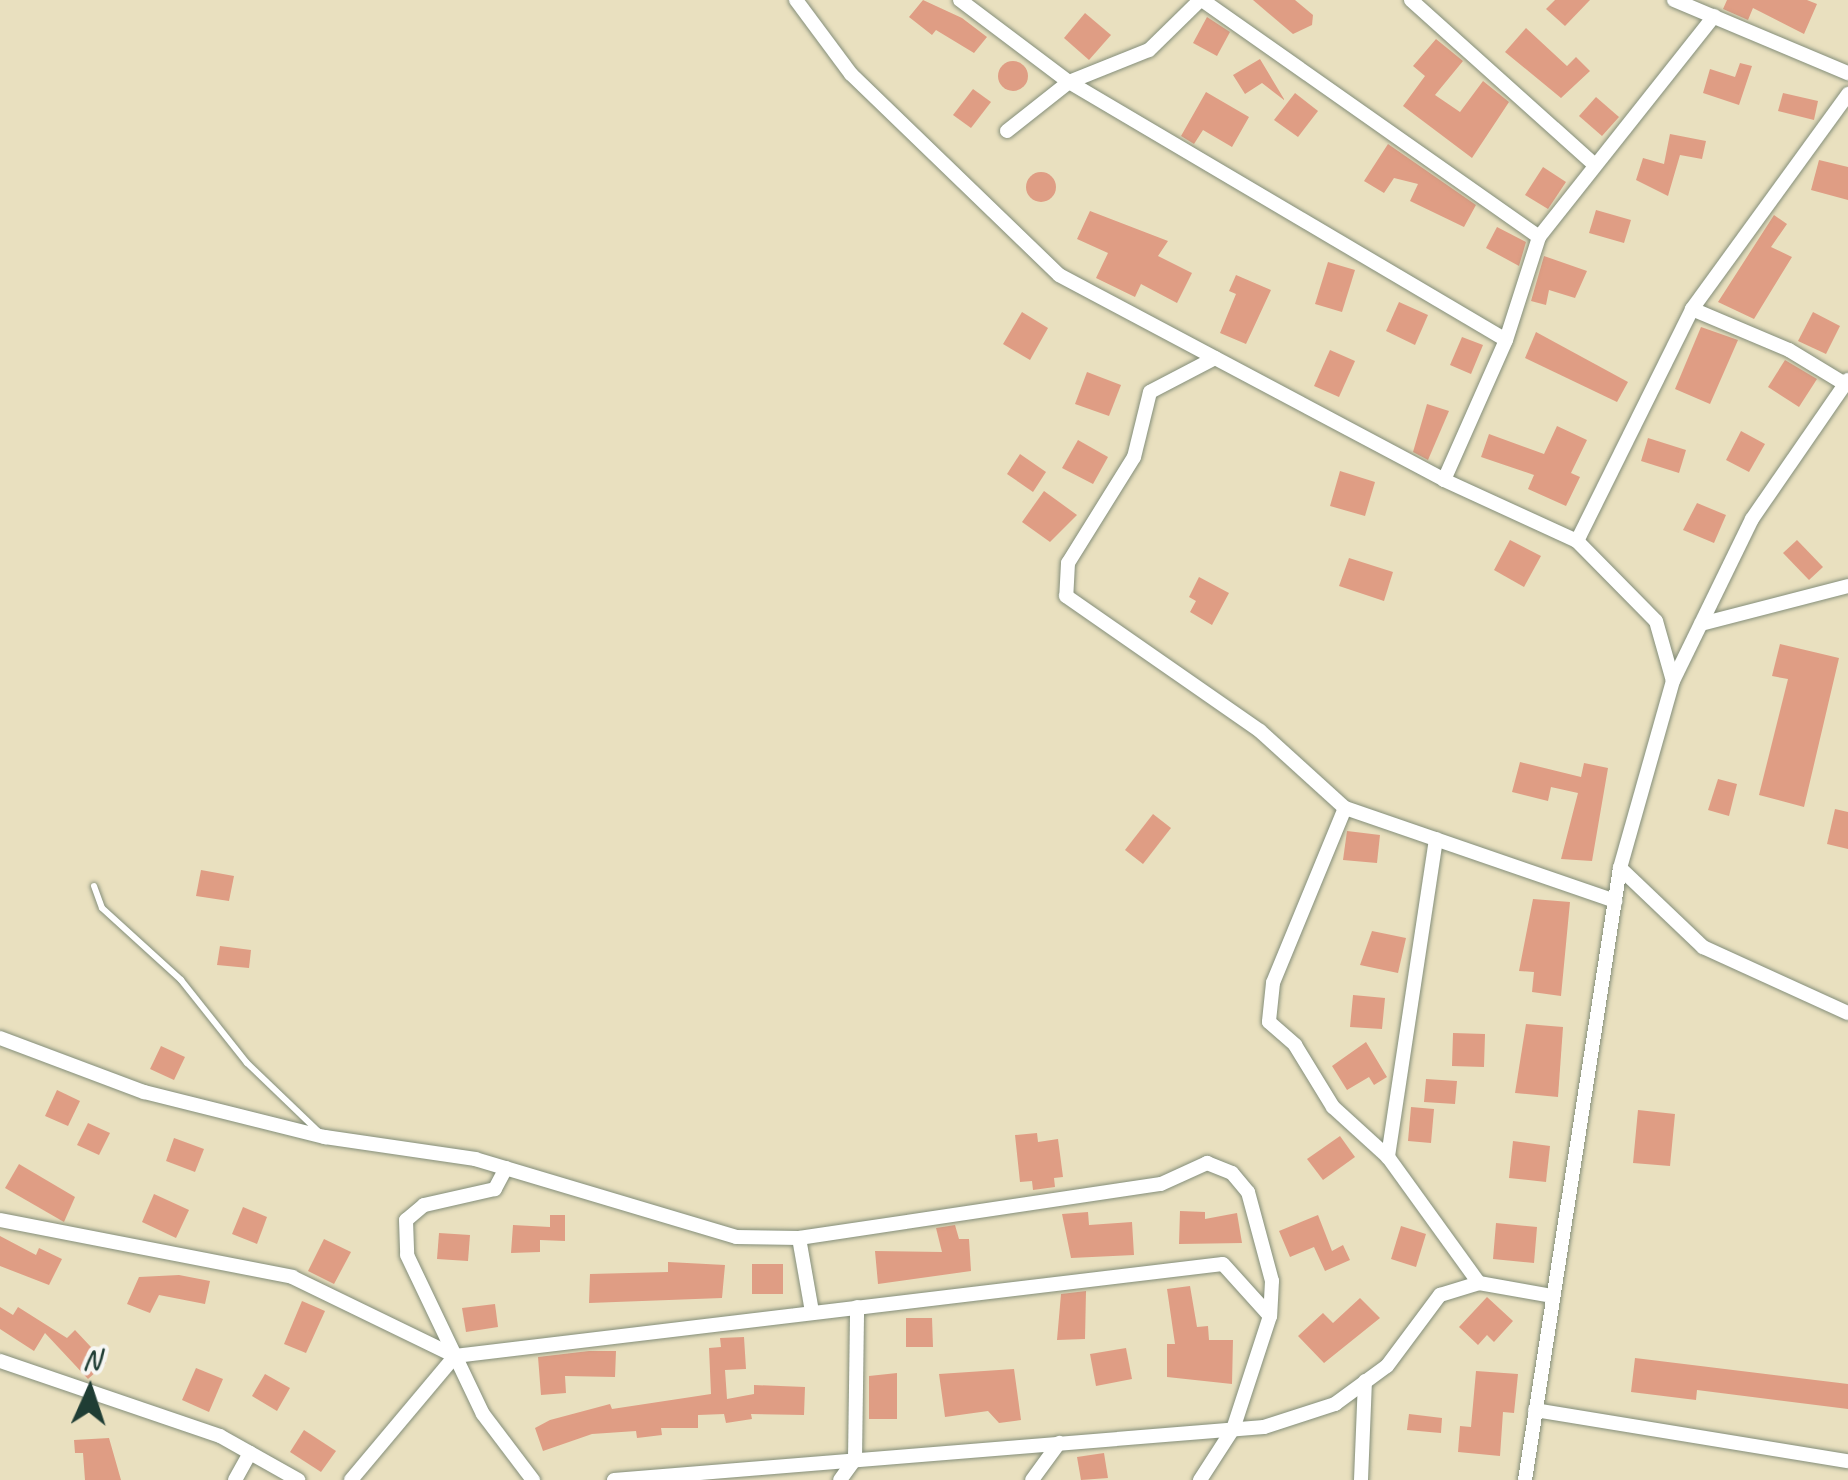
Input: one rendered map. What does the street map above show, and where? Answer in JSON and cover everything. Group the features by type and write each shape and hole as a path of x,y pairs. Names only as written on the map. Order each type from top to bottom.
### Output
{"street":[{"path":"796,0 850,74 1059,275 1444,480 1577,540 1656,620 1673,681"},
{"path":"960,0 1069,82 1506,340"},
{"path":"1008,131 1069,82 1149,50 1201,0 1539,238"},
{"path":"1411,0 1594,165"},
{"path":"1674,0 1848,73"},
{"path":"1444,480 1506,340 1539,238 1714,16"},
{"path":"1577,540 1692,309 1848,94"},
{"path":"1525,1480 1620,868 1673,681 1752,519 1847,382 1788,350 1692,309"},
{"path":"1215,358 1150,392 1134,456 1068,563 1066,596 1260,731 1345,808 1615,900"},
{"path":"1702,624 1848,586"},
{"path":"1345,808 1273,983 1269,1022 1295,1045 1333,1107 1388,1157 1479,1283"},
{"path":"1388,1157 1436,839"},
{"path":"1620,868 1703,947 1848,1013"},
{"path":"0,1038 144,1092 325,1137 506,1168 736,1236 799,1238 1162,1184 1207,1163 1232,1173 1248,1192 1272,1281 1270,1316 1233,1429 1200,1480"},
{"path":"506,1168 495,1189 424,1205 406,1220 407,1255 483,1414 532,1480"},
{"path":"0,1220 292,1277 454,1356 1223,1264 1270,1316"},
{"path":"799,1238 812,1312"},
{"path":"614,1480 1233,1429 1334,1404 1386,1366 1440,1295 1479,1283 1553,1296"},
{"path":"840,1480 855,1459 857,1307"},
{"path":"351,1480 454,1356"},
{"path":"0,1361 220,1436 298,1480"},
{"path":"1362,1480 1365,1381"},
{"path":"1535,1410 1848,1460"},
{"path":"1032,1480 1059,1443"},
{"path":"235,1480 250,1453"}],"lane":[{"path":"94,886 102,908 182,980 246,1063 325,1137"}],"building":[{"path":"923,0 962,18 987,37 974,53 936,30 932,35 909,17"},
{"path":"1253,0 1295,0 1313,15 1312,25 1293,34"},
{"path":"1555,0 1590,0 1565,26 1546,9"},
{"path":"1727,0 1807,0 1817,4 1804,34 1753,8 1748,20 1723,9"},
{"path":"1085,13 1111,35 1089,60 1064,38"},
{"path":"1207,17 1230,32 1217,56 1193,43"},
{"path":"1526,28 1567,66 1576,57 1590,71 1561,98 1505,52"},
{"path":"1436,39 1463,61 1435,95 1460,112 1483,81 1509,102 1472,158 1403,106 1425,76 1413,66"},
{"path":"1260,59 1284,100 1262,83 1245,94 1233,75"},
{"path":"1013,61 1024,65 1028,76 1024,87 1013,91 1002,87 998,76 1002,65"},
{"path":"1740,63 1752,66 1739,105 1703,93 1710,69 1735,77"},
{"path":"973,89 991,102 971,128 953,115"},
{"path":"1206,92 1249,117 1232,147 1203,130 1194,144 1181,136"},
{"path":"1295,93 1318,111 1298,137 1274,120"},
{"path":"1783,93 1818,101 1814,120 1778,111"},
{"path":"1596,97 1619,117 1602,136 1579,116"},
{"path":"1670,134 1706,141 1702,159 1680,155 1668,196 1636,180 1643,158 1664,164"},
{"path":"1388,144 1476,205 1464,227 1410,201 1418,184 1394,178 1384,193 1364,181"},
{"path":"1819,160 1848,167 1848,200 1811,190"},
{"path":"1543,167 1566,182 1548,209 1525,195"},
{"path":"1041,172 1055,181 1056,187 1047,201 1041,202 1027,193 1026,187 1035,173"},
{"path":"1596,210 1631,220 1624,243 1589,233"},
{"path":"1090,211 1168,241 1158,256 1192,273 1177,303 1141,284 1135,297 1096,278 1108,253 1077,239"},
{"path":"1774,215 1787,224 1771,247 1792,257 1754,319 1718,302"},
{"path":"1497,227 1526,242 1519,266 1486,248"},
{"path":"1544,256 1587,271 1575,298 1549,290 1546,305 1531,301"},
{"path":"1328,262 1355,270 1342,312 1315,304"},
{"path":"1236,275 1271,290 1246,344 1220,333 1236,294 1229,291"},
{"path":"1399,302 1428,315 1415,345 1386,331"},
{"path":"1022,312 1048,328 1030,360 1003,344"},
{"path":"1813,312 1840,326 1826,354 1798,341"},
{"path":"1701,327 1738,340 1710,404 1675,389"},
{"path":"1536,332 1628,382 1617,402 1525,358"},
{"path":"1462,337 1483,345 1471,374 1450,365"},
{"path":"1330,350 1355,361 1339,397 1314,386"},
{"path":"1785,360 1817,379 1799,407 1768,387"},
{"path":"1087,372 1121,385 1109,416 1075,404"},
{"path":"1427,404 1449,411 1428,460 1413,452"},
{"path":"1557,426 1587,440 1571,473 1580,477 1566,506 1528,489 1534,475 1481,457 1489,434 1544,454"},
{"path":"1741,431 1765,444 1749,472 1726,460"},
{"path":"1648,438 1686,450 1679,473 1641,461"},
{"path":"1078,440 1108,457 1093,484 1062,468"},
{"path":"1020,454 1046,472 1033,492 1007,474"},
{"path":"1340,471 1375,482 1365,516 1330,506"},
{"path":"1044,491 1077,515 1050,542 1022,522"},
{"path":"1697,503 1726,515 1714,543 1683,530"},
{"path":"1510,540 1541,556 1524,587 1494,570"},
{"path":"1797,540 1823,567 1809,580 1783,553"},
{"path":"1349,558 1393,572 1384,601 1339,586"},
{"path":"1199,577 1229,593 1212,625 1190,612 1196,601 1189,597"},
{"path":"1780,644 1839,658 1804,807 1759,795 1788,679 1772,676"},
{"path":"1520,762 1581,777 1584,763 1608,768 1592,861 1561,859 1578,793 1551,787 1548,801 1512,792"},
{"path":"1718,779 1737,784 1729,816 1708,810"},
{"path":"1835,809 1848,812 1848,849 1827,844"},
{"path":"1153,814 1171,828 1143,864 1125,850"},
{"path":"1347,831 1380,835 1377,863 1343,860"},
{"path":"201,870 234,876 229,901 196,896"},
{"path":"1533,899 1570,902 1561,996 1532,992 1534,972 1519,971"},
{"path":"1372,931 1406,938 1398,973 1360,965"},
{"path":"220,946 251,950 249,968 217,965"},
{"path":"1353,995 1385,998 1382,1029 1350,1027"},
{"path":"1526,1024 1563,1027 1558,1097 1515,1093"},
{"path":"1453,1033 1485,1034 1484,1067 1452,1066"},
{"path":"1366,1042 1387,1077 1374,1085 1369,1077 1347,1090 1332,1066"},
{"path":"161,1046 185,1057 174,1080 150,1069"},
{"path":"1426,1079 1457,1081 1455,1104 1424,1102"},
{"path":"57,1090 80,1101 68,1126 45,1116"},
{"path":"1411,1107 1434,1109 1431,1143 1408,1141"},
{"path":"1638,1110 1675,1114 1670,1166 1633,1163"},
{"path":"88,1123 110,1133 99,1155 77,1145"},
{"path":"1037,1133 1038,1142 1058,1139 1063,1177 1054,1178 1055,1187 1033,1190 1032,1181 1020,1182 1015,1135"},
{"path":"1340,1136 1355,1157 1323,1180 1307,1159"},
{"path":"174,1138 204,1149 195,1172 166,1161"},
{"path":"1513,1141 1550,1146 1546,1182 1509,1178"},
{"path":"19,1164 75,1197 64,1222 5,1188"},
{"path":"154,1194 189,1210 176,1238 142,1222"},
{"path":"243,1207 267,1217 257,1244 232,1234"},
{"path":"1180,1211 1205,1212 1205,1219 1237,1213 1242,1243 1179,1244"},
{"path":"1088,1212 1089,1225 1132,1222 1134,1255 1071,1258 1062,1214"},
{"path":"550,1215 565,1215 565,1241 540,1240 540,1252 511,1253 513,1225 550,1227"},
{"path":"1318,1215 1332,1251 1343,1245 1350,1260 1325,1271 1314,1247 1290,1257 1279,1231"},
{"path":"1496,1223 1537,1227 1534,1263 1493,1259"},
{"path":"955,1225 959,1239 969,1239 971,1271 878,1284 875,1251 942,1252 936,1228"},
{"path":"1401,1226 1426,1234 1416,1267 1391,1259"},
{"path":"439,1233 470,1235 468,1261 437,1259"},
{"path":"0,1236 36,1255 39,1248 62,1259 49,1285 0,1266"},
{"path":"324,1239 351,1252 334,1284 308,1271"},
{"path":"668,1262 725,1265 722,1298 589,1303 590,1274 668,1272"},
{"path":"752,1264 783,1264 783,1294 752,1294"},
{"path":"179,1275 210,1281 205,1304 159,1295 150,1313 127,1304 139,1277"},
{"path":"1190,1286 1197,1327 1208,1326 1209,1340 1233,1340 1232,1384 1167,1377 1167,1344 1175,1344 1167,1289"},
{"path":"1086,1291 1085,1339 1057,1340 1061,1294"},
{"path":"1487,1297 1513,1321 1494,1342 1487,1335 1478,1345 1459,1327"},
{"path":"1360,1298 1380,1318 1324,1363 1298,1336 1323,1313 1333,1323"},
{"path":"302,1301 325,1311 306,1353 284,1344"},
{"path":"495,1304 498,1327 466,1332 462,1308"},
{"path":"0,1307 13,1315 18,1307 67,1338 75,1330 106,1363 88,1379 45,1333 34,1351 0,1329"},
{"path":"906,1318 932,1318 933,1347 906,1347"},
{"path":"744,1337 746,1369 725,1370 727,1399 754,1394 754,1385 805,1387 804,1415 751,1414 752,1419 726,1423 724,1414 698,1415 698,1428 661,1428 662,1435 637,1438 636,1431 592,1434 543,1451 535,1428 550,1420 610,1404 612,1409 711,1394 709,1348 721,1347 720,1338"},
{"path":"1126,1348 1132,1379 1096,1386 1090,1354"},
{"path":"616,1351 615,1377 565,1376 566,1393 541,1395 538,1357"},
{"path":"1635,1358 1848,1384 1848,1409 1697,1390 1696,1400 1631,1392"},
{"path":"196,1368 223,1379 209,1412 182,1400"},
{"path":"1014,1369 1021,1420 999,1423 988,1411 945,1417 939,1374"},
{"path":"1476,1371 1518,1374 1514,1413 1503,1412 1500,1456 1458,1452 1460,1426 1471,1427"},
{"path":"897,1373 897,1419 869,1419 869,1376"},
{"path":"265,1374 290,1388 277,1411 252,1396"},
{"path":"1409,1414 1442,1418 1441,1433 1407,1430"},
{"path":"304,1430 336,1451 321,1472 290,1452"},
{"path":"109,1438 121,1480 85,1480 83,1453 75,1453 74,1440"},
{"path":"1104,1453 1108,1478 1081,1480 1077,1457"}]}
